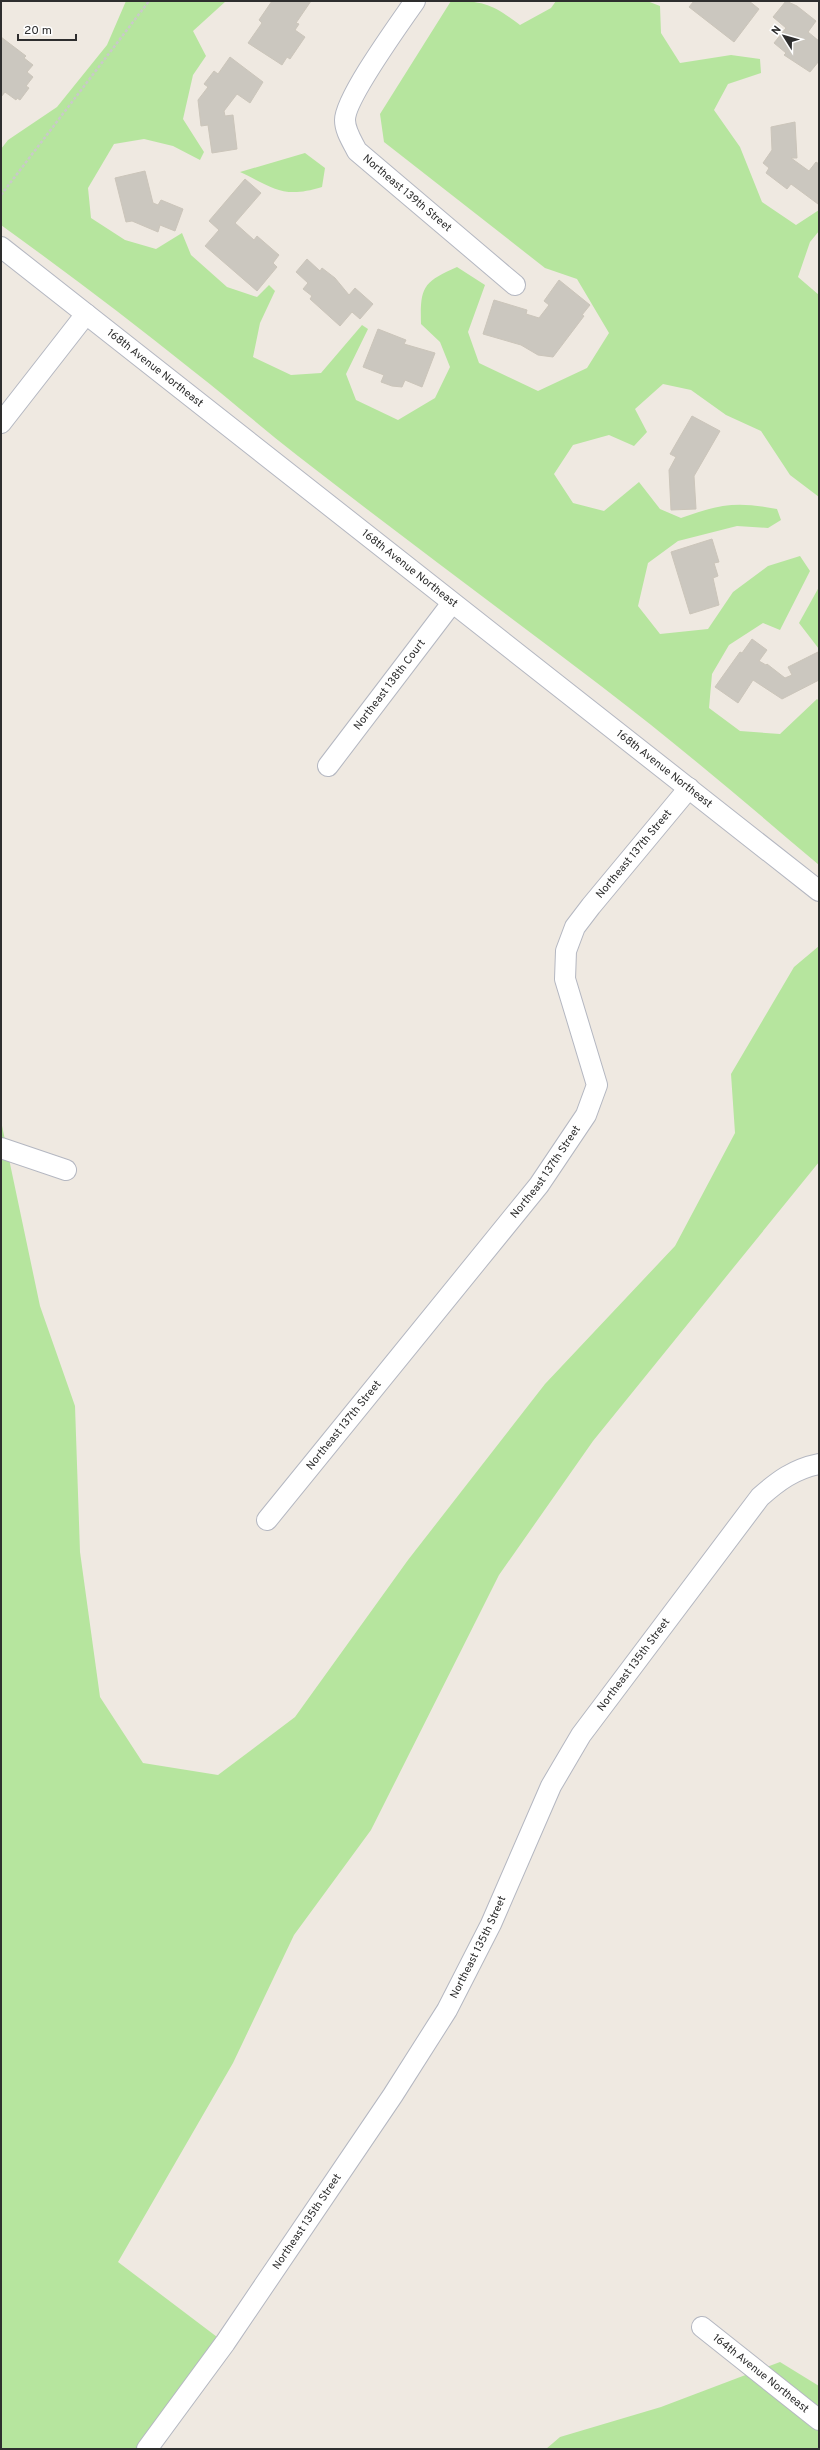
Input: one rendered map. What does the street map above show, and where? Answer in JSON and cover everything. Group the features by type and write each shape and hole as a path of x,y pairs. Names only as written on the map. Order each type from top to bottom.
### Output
{"street":[{"name":"Northeast 139th Street","path":"415,1 350,100 345,119 348,135 357,151 515,285"},
{"name":"168th Avenue Northeast","path":"1,246 819,891"},
{"path":"1,423 86,314"},
{"name":"Northeast 138th Court","path":"328,766 452,603"},
{"name":"Northeast 137th Street","path":"267,1520 539,1185 586,1115 597,1085 565,979 566,951 575,927 689,788"},
{"path":"1,1148 66,1170"},
{"name":"Northeast 135th Street","path":"147,2449 225,2343 393,2095 447,2010 491,1924 551,1786 581,1735 760,1498 780,1479 802,1467 819,1464"},
{"name":"164th Avenue Northeast","path":"702,2327 819,2420"}],"path":[{"path":"1,195 149,1"}],"green space":[{"path":"126,1 226,1 193,31 206,56 193,75 183,119 204,152 200,160 173,146 144,139 114,144 88,188 91,218 125,240 156,249 182,233 191,255 227,287 257,297 269,285 275,291 260,323 253,357 291,375 321,373 362,325 368,329 346,374 356,400 398,420 435,398 450,367 440,342 421,324 421,302 426,287 430,282 457,267 485,285 468,332 479,363 538,391 587,368 609,333 577,279 545,268 384,142 380,114 451,1 481,3 496,9 520,25 551,8 556,1 647,1 660,6 661,33 680,63 731,55 760,59 761,73 728,84 714,110 740,147 762,202 796,225 819,210 819,231 810,242 798,277 819,295 819,497 790,475 761,431 726,415 691,390 663,384 635,409 647,432 634,446 609,435 573,445 554,474 573,503 604,511 639,482 660,509 681,518 728,505 750,505 777,509 781,520 768,528 737,526 678,541 648,563 638,606 660,634 708,629 733,592 768,566 800,556 810,571 780,630 763,623 729,645 712,674 709,708 740,731 780,734 817,699 819,701 819,865 657,729 336,485 74,278 1,225 1,149 8,140 57,107 107,45"},
{"path":"305,153 325,168 322,187 298,192 288,192 271,187 240,172"},
{"path":"819,587 819,649 799,623"},
{"path":"819,946 819,1162 593,1441 499,1575 371,1830 294,1935 233,2063 118,2262 225,2343 149,2449 1,2449 1,1121 40,1306 75,1406 80,1552 100,1697 143,1763 218,1775 295,1717 408,1560 545,1384 675,1246 735,1133 731,1074 794,967"},
{"path":"780,2362 819,2386 819,2449 546,2449 560,2437 661,2407"}],"building":[{"path":"272,1 311,1 296,23 299,24 295,30 305,37 290,59 287,57 282,65 248,43 262,23 259,20"},
{"path":"694,1 749,1 759,9 734,42 689,7"},
{"path":"786,1 797,6 816,21 808,32 819,41 819,61 810,72 784,55 786,53 774,43 786,28 773,17"},
{"path":"1,37 26,56 24,58 33,65 27,72 33,77 26,86 29,88 20,100 17,98 16,100 5,92 1,97"},
{"path":"230,57 263,82 250,103 237,94 224,111 225,116 233,115 237,149 212,153 208,125 201,126 198,100 208,87 204,84 214,71 218,74"},
{"path":"795,122 797,158 791,158 809,171 816,162 819,164 818,204 791,184 787,189 766,173 769,168 763,163 772,150 771,127"},
{"path":"145,171 153,203 158,205 161,200 183,209 175,231 160,225 158,232 132,221 126,222 115,178"},
{"path":"245,179 261,193 235,223 254,240 257,236 279,255 273,263 277,267 257,291 205,246 219,230 209,221"},
{"path":"307,259 320,271 322,268 335,278 349,295 355,288 373,304 360,319 352,312 340,326 310,299 312,296 303,289 308,283 296,272"},
{"path":"559,280 590,305 582,315 584,316 553,357 538,355 521,345 483,334 494,300 527,310 526,314 539,318 549,305 544,301"},
{"path":"378,329 406,340 404,344 435,353 422,387 405,380 402,387 392,386 381,382 384,375 363,367"},
{"path":"692,416 720,431 694,476 696,509 671,510 669,470 676,457 670,454"},
{"path":"712,539 719,562 714,563 718,576 713,578 719,605 690,614 671,552"},
{"path":"752,639 767,650 759,661 766,665 767,664 785,678 792,675 788,667 818,652 819,680 782,699 753,680 738,703 715,687 740,652 742,653"}]}
